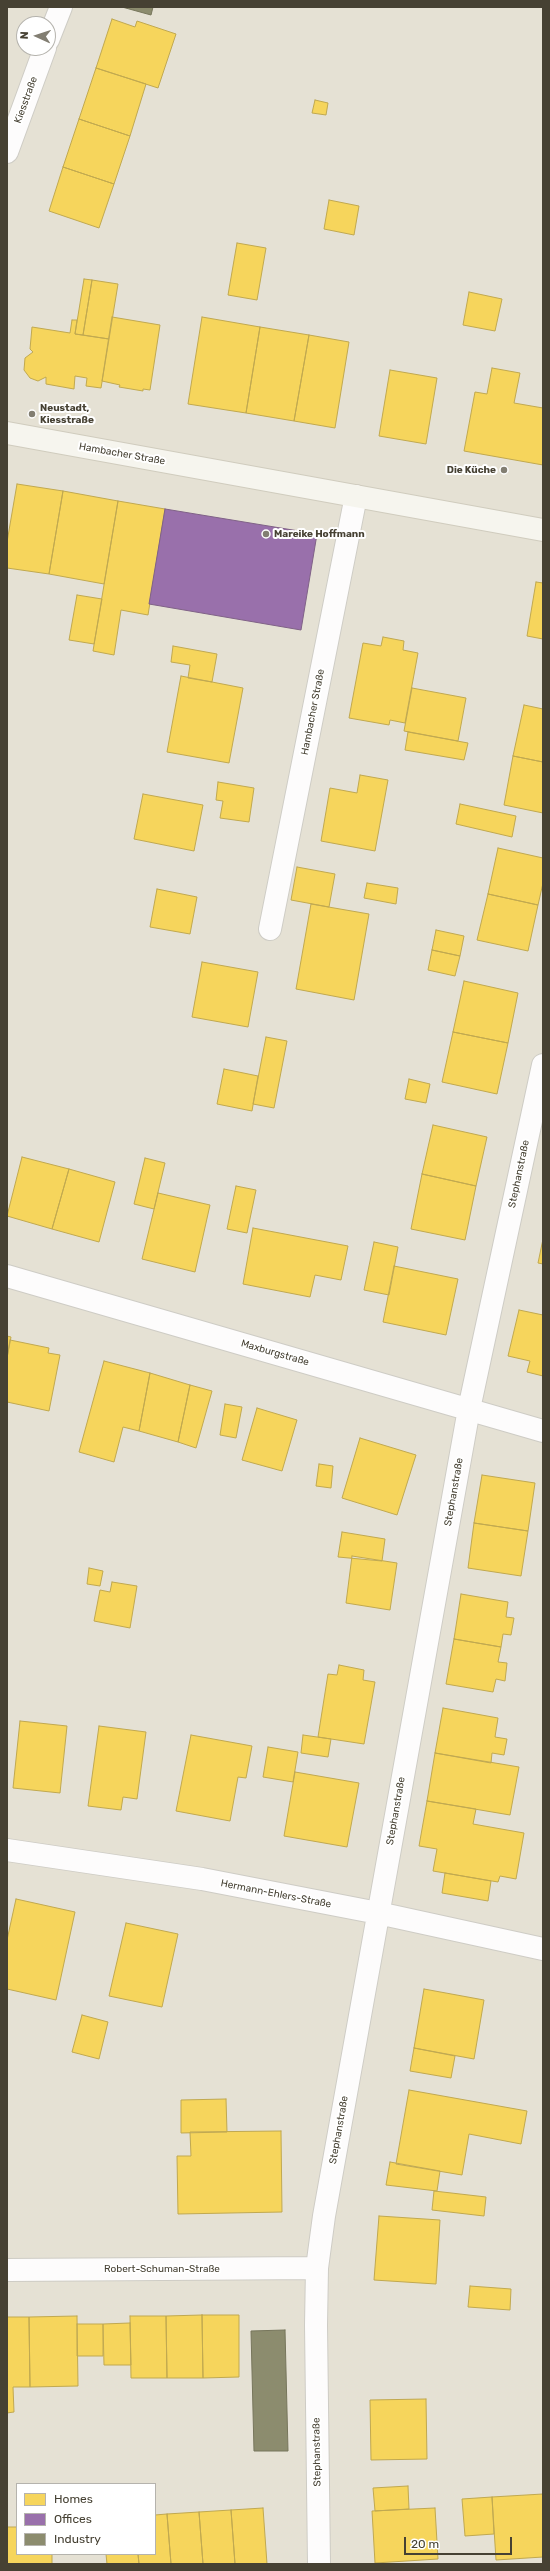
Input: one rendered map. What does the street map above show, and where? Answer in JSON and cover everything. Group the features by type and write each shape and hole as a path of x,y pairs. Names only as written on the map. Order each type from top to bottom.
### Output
{"street":[{"path":"56,20 61,7"},
{"name":"Kiesstraße","path":"7,152 42,56"},
{"name":"Hambacher Straße","path":"7,433 543,530"},
{"name":"Hambacher Straße","path":"270,929 356,496"},
{"name":"Stephanstraße","path":"319,2564 316,2325 317,2268 325,2209 469,1409 543,1065"},
{"name":"Maxburgstraße","path":"7,1276 543,1431"},
{"name":"Hermann-Ehlers-Straße","path":"7,1850 202,1879 378,1913 543,1949"},
{"name":"Robert-Schuman-Straße","path":"7,2270 317,2268"}],"shaded area":[{"path":"7,7 543,7 543,2564 7,2564"}],"building: Homes":[{"path":"112,19 135,27 137,21 176,34 158,88 96,68"},
{"path":"96,68 146,84 130,136 79,119"},
{"path":"315,100 328,103 326,115 312,113"},
{"path":"79,119 130,136 114,184 63,167"},
{"path":"63,167 114,184 99,228 49,211"},
{"path":"329,200 359,206 354,235 324,229"},
{"path":"237,243 266,248 257,300 228,295"},
{"path":"84,279 92,280 83,335 75,334"},
{"path":"92,280 118,284 109,339 83,335"},
{"path":"469,292 502,299 495,331 463,325"},
{"path":"112,317 160,325 150,390 143,389 143,391 119,387 120,385 102,381"},
{"path":"202,317 260,327 246,413 188,404"},
{"path":"72,320 77,320 75,334 109,339 101,388 86,386 87,378 75,376 74,389 46,384 46,377 38,381 30,378 24,370 25,358 33,352 30,349 32,327 70,333"},
{"path":"260,327 309,335 294,421 246,413"},
{"path":"309,335 349,342 335,428 294,421"},
{"path":"492,368 520,373 514,403 543,408 543,465 464,451 475,392 487,394"},
{"path":"390,370 437,378 426,444 379,436"},
{"path":"17,484 63,491 49,574 7,568 7,542"},
{"path":"63,491 118,501 104,584 49,574"},
{"path":"118,501 165,509 148,615 121,610 114,655 93,651"},
{"path":"536,582 543,583 543,639 527,636"},
{"path":"77,595 102,599 94,644 69,640"},
{"path":"383,637 404,641 403,650 418,653 405,723 390,720 389,725 349,718 363,643 381,646"},
{"path":"173,646 217,654 212,682 188,678 190,665 171,662"},
{"path":"181,676 243,688 229,763 167,752"},
{"path":"412,688 466,698 458,741 404,731"},
{"path":"524,705 543,709 543,762 513,756"},
{"path":"408,732 468,743 464,760 405,750"},
{"path":"513,756 543,762 543,813 504,805"},
{"path":"360,775 388,780 375,851 321,841 330,788 357,793"},
{"path":"218,782 254,788 249,822 220,818 223,801 216,800"},
{"path":"143,794 203,805 194,851 134,839"},
{"path":"460,804 516,816 512,837 456,824"},
{"path":"498,848 543,858 543,883 538,905 488,894"},
{"path":"297,867 335,874 329,907 291,900"},
{"path":"367,883 398,888 396,904 364,898"},
{"path":"157,889 197,897 190,934 150,927"},
{"path":"488,894 538,905 528,951 477,940"},
{"path":"311,904 369,914 354,1000 296,989"},
{"path":"436,930 464,936 460,956 432,950"},
{"path":"432,950 460,956 455,976 428,970"},
{"path":"202,962 258,972 248,1027 192,1017"},
{"path":"464,981 518,993 508,1043 453,1032"},
{"path":"453,1032 508,1043 497,1094 442,1082"},
{"path":"266,1037 287,1041 274,1108 253,1104"},
{"path":"224,1069 258,1076 252,1111 217,1104"},
{"path":"409,1079 430,1084 426,1103 405,1099"},
{"path":"433,1125 487,1137 476,1186 422,1174"},
{"path":"22,1157 69,1169 52,1229 7,1216"},
{"path":"145,1158 165,1163 154,1209 134,1204"},
{"path":"69,1169 115,1182 99,1242 52,1229"},
{"path":"422,1174 476,1186 465,1240 411,1229"},
{"path":"236,1186 256,1190 247,1233 227,1229"},
{"path":"158,1193 210,1205 195,1272 142,1259"},
{"path":"253,1228 348,1246 341,1280 315,1275 310,1297 243,1284"},
{"path":"543,1239 543,1264 538,1263"},
{"path":"374,1242 398,1247 389,1295 364,1290"},
{"path":"394,1266 458,1279 446,1335 383,1322"},
{"path":"519,1310 543,1315 543,1376 527,1372 530,1361 508,1356"},
{"path":"7,1336 11,1337 7,1358"},
{"path":"10,1340 49,1348 48,1353 60,1355 49,1411 7,1402 7,1358"},
{"path":"104,1361 150,1373 139,1431 123,1427 114,1462 79,1452"},
{"path":"150,1373 190,1385 178,1442 139,1431"},
{"path":"190,1385 212,1391 196,1448 178,1442"},
{"path":"225,1404 242,1407 236,1438 220,1435"},
{"path":"257,1408 297,1420 282,1471 242,1460"},
{"path":"360,1438 416,1455 397,1515 342,1498"},
{"path":"319,1464 333,1466 331,1488 316,1486"},
{"path":"482,1475 535,1483 528,1531 474,1523"},
{"path":"474,1523 528,1531 521,1576 468,1568"},
{"path":"342,1532 385,1539 382,1561 338,1557"},
{"path":"352,1556 397,1563 390,1610 346,1603"},
{"path":"89,1568 103,1571 100,1586 87,1584"},
{"path":"112,1582 137,1586 130,1628 94,1621 100,1590 110,1592"},
{"path":"461,1594 508,1602 506,1617 514,1618 511,1635 503,1634 501,1647 454,1639"},
{"path":"454,1639 501,1647 498,1662 507,1663 505,1681 496,1679 493,1692 446,1684"},
{"path":"339,1665 364,1670 363,1680 375,1682 364,1744 318,1737 328,1674 337,1675"},
{"path":"443,1708 498,1718 495,1737 507,1739 504,1755 492,1753 491,1763 435,1753"},
{"path":"20,1721 67,1726 60,1793 13,1788"},
{"path":"99,1726 146,1732 137,1799 123,1797 121,1810 88,1806"},
{"path":"191,1735 252,1746 246,1778 238,1777 230,1821 176,1811"},
{"path":"303,1735 331,1739 328,1757 301,1753"},
{"path":"268,1747 298,1752 293,1782 263,1777"},
{"path":"435,1753 519,1767 510,1815 427,1801"},
{"path":"295,1772 359,1783 347,1847 284,1836"},
{"path":"427,1801 476,1809 473,1824 524,1833 516,1879 500,1876 498,1882 433,1871 437,1849 419,1846"},
{"path":"445,1873 491,1881 488,1901 442,1893"},
{"path":"16,1899 75,1912 56,2000 7,1989 7,1940"},
{"path":"126,1923 178,1934 162,2007 109,1996"},
{"path":"424,1989 484,2000 474,2059 414,2048"},
{"path":"82,2015 108,2022 99,2059 72,2052"},
{"path":"414,2048 455,2056 451,2078 410,2071"},
{"path":"409,2090 527,2111 521,2144 469,2134 462,2175 396,2164"},
{"path":"226,2099 227,2132 181,2133 181,2100"},
{"path":"281,2131 282,2212 178,2214 177,2156 191,2156 190,2132"},
{"path":"390,2162 440,2171 437,2191 386,2185"},
{"path":"434,2191 486,2197 484,2216 432,2210"},
{"path":"379,2216 440,2220 436,2284 374,2280"},
{"path":"470,2286 511,2289 510,2310 468,2307"},
{"path":"202,2315 239,2315 239,2377 203,2378"},
{"path":"202,2315 203,2378 167,2378 166,2316"},
{"path":"77,2316 78,2386 30,2387 29,2317"},
{"path":"130,2316 166,2316 167,2378 131,2378"},
{"path":"7,2317 29,2317 30,2387 13,2387 14,2412 7,2413"},
{"path":"130,2323 131,2365 104,2365 103,2324"},
{"path":"77,2324 103,2324 103,2356 77,2356"},
{"path":"426,2399 427,2459 371,2460 370,2400"},
{"path":"408,2486 409,2509 375,2511 373,2488"},
{"path":"543,2494 543,2557 496,2560 492,2497"},
{"path":"492,2497 494,2534 465,2536 462,2499"},
{"path":"263,2508 267,2564 235,2564 231,2510"},
{"path":"435,2508 438,2559 375,2563 372,2511"},
{"path":"231,2510 235,2564 203,2564 199,2512"},
{"path":"199,2512 203,2564 171,2564 167,2514"},
{"path":"167,2514 171,2564 139,2564 138,2555 156,2555 156,2515"},
{"path":"7,2527 16,2527 16,2555 52,2555 52,2564 7,2564"},
{"path":"106,2555 138,2555 139,2564 107,2564"}],"building: Offices":[{"path":"165,509 317,534 301,630 149,604"}],"building: Industry":[{"path":"122,7 153,7 151,15"},
{"path":"285,2330 288,2451 254,2451 251,2331"}],"place":[{"name":"Neustadt, Kiesstraße","path":"32,414"},
{"name":"Die Küche","path":"504,470"},
{"name":"Mareike Hoffmann","path":"266,534"}]}
